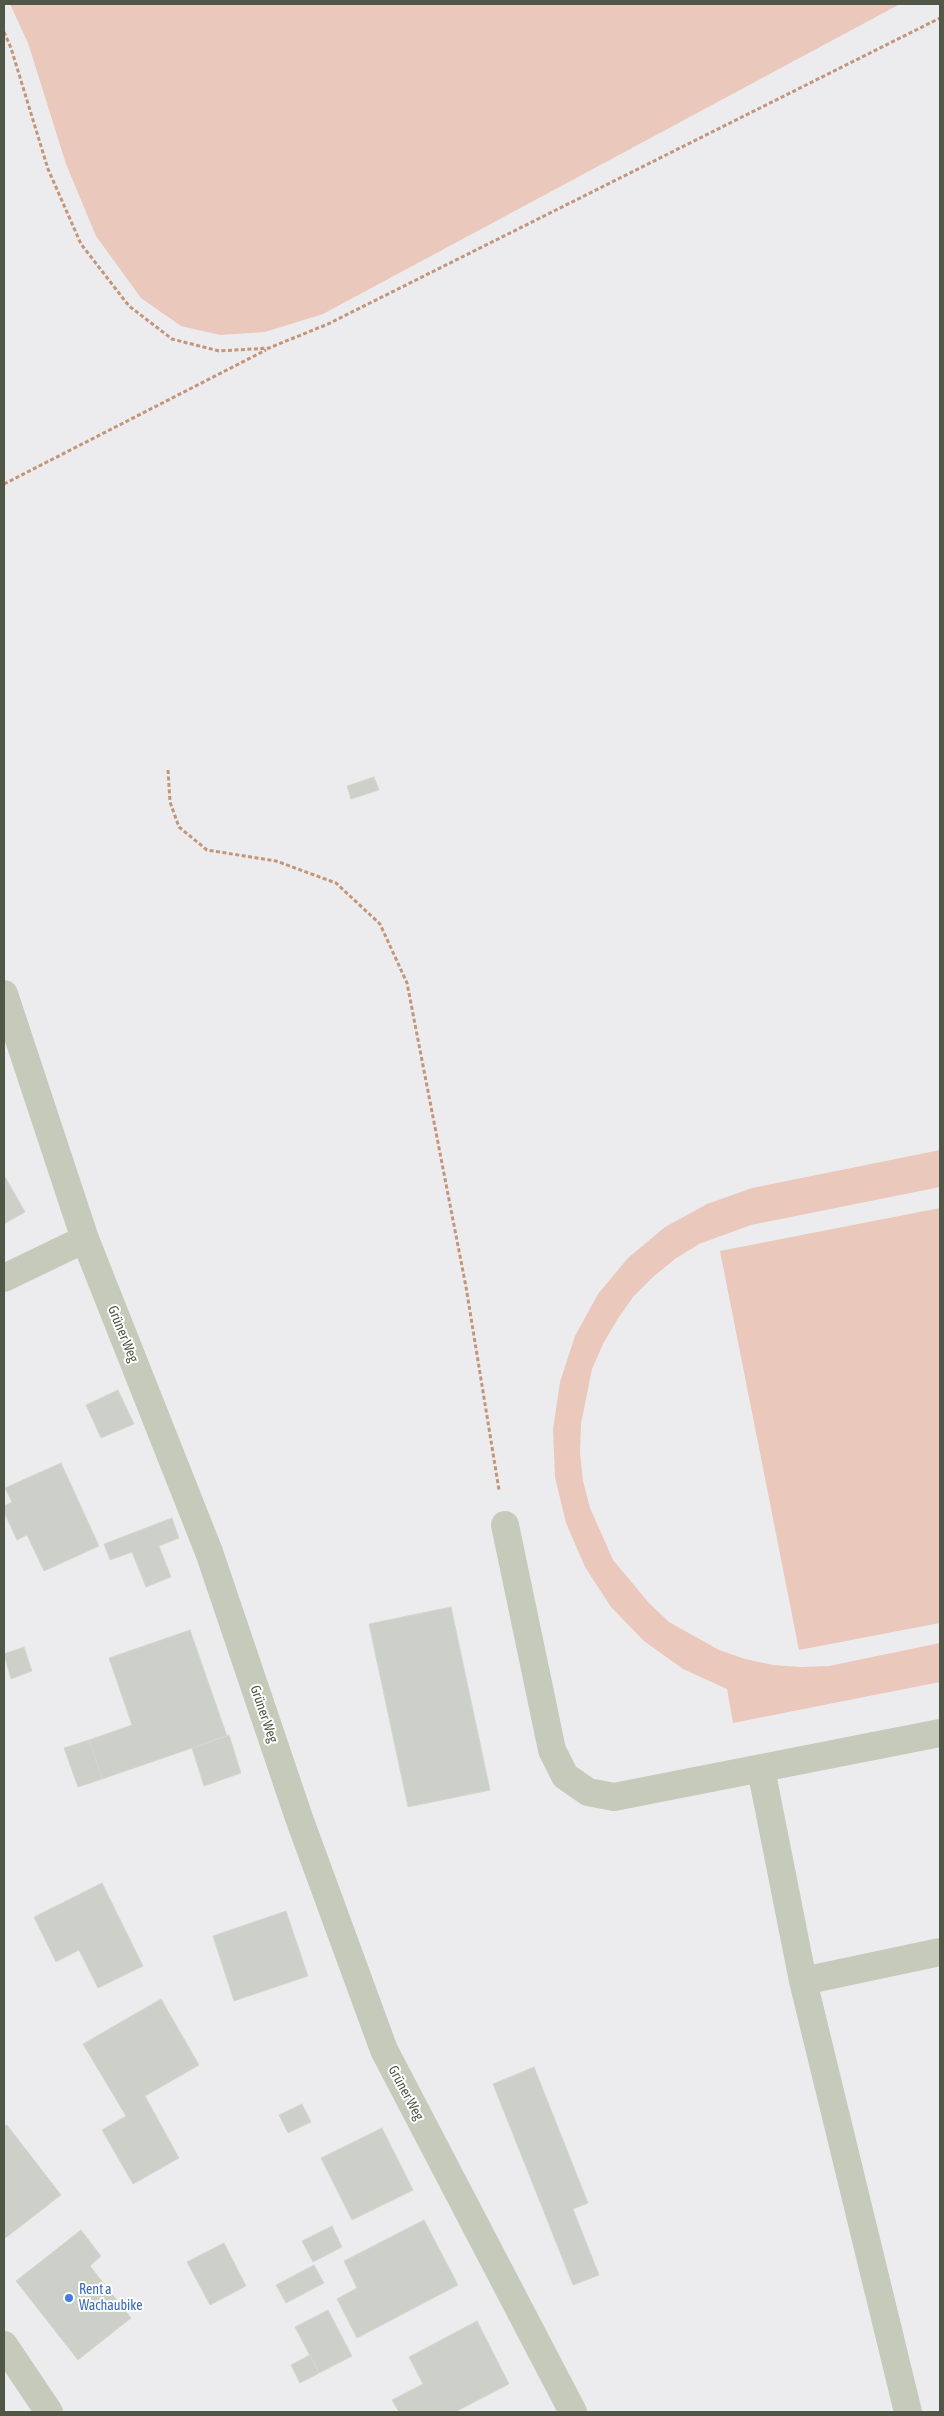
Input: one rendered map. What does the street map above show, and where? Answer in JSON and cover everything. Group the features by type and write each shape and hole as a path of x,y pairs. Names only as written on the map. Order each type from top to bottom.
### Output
{"street":[{"name":"Grüner Weg","path":"4,994 85,1239 209,1552 299,1818 384,2050 573,2412"},
{"path":"4,1278 85,1239"},
{"path":"505,1525 552,1750 565,1776 588,1792 614,1797 940,1733"},
{"path":"761,1769 804,1981 908,2412"},
{"path":"804,1981 940,1952"},
{"path":"4,2345 49,2412"}],"path":[{"path":"4,484 269,348 328,324 940,18"},
{"path":"4,32 11,48 48,169 82,244 129,306 172,338 219,351 269,348"},
{"path":"168,770 170,802 179,827 207,850 276,861 336,883 380,924 407,983 466,1287 505,1525"}],"shaded area":[{"path":"10,4 900,4 323,314 265,332 220,335 181,326 141,298 96,236 66,164 28,43"},
{"path":"940,1150 940,1187 751,1225 699,1244 675,1259 633,1297 603,1344 592,1369 581,1424 580,1453 583,1481 590,1508 613,1560 649,1603 669,1622 719,1650 745,1659 773,1665 800,1667 829,1666 940,1643 940,1682 733,1723 727,1689 683,1669 644,1641 611,1607 585,1567 566,1523 555,1477 553,1429 560,1382 575,1336 598,1294 628,1258 665,1227 707,1204 752,1188"},
{"path":"940,1208 940,1623 799,1650 720,1251"}],"building":[{"path":"374,777 379,790 351,799 347,786"},
{"path":"4,1175 25,1212 4,1224"},
{"path":"118,1390 134,1424 101,1438 86,1405"},
{"path":"61,1463 99,1546 44,1571 27,1535 17,1540 4,1512 4,1506 12,1502 5,1488"},
{"path":"172,1518 179,1538 159,1546 171,1577 146,1587 132,1552 110,1560 104,1544"},
{"path":"451,1607 490,1790 408,1807 369,1624"},
{"path":"190,1630 227,1736 102,1779 89,1740 132,1725 109,1658"},
{"path":"24,1647 32,1671 11,1679 4,1654"},
{"path":"229,1735 241,1773 204,1786 192,1748"},
{"path":"89,1740 102,1779 78,1787 64,1748"},
{"path":"102,1883 143,1966 98,1988 79,1950 56,1962 34,1917"},
{"path":"286,1911 308,1976 234,2001 213,1936"},
{"path":"161,1999 199,2065 145,2096 179,2158 133,2184 102,2130 126,2116 83,2044"},
{"path":"534,2067 588,2203 573,2209 599,2275 573,2285 493,2084"},
{"path":"302,2104 311,2122 288,2133 279,2115"},
{"path":"7,2125 61,2195 4,2239 4,2127"},
{"path":"382,2128 413,2190 352,2220 321,2158"},
{"path":"424,2220 458,2285 357,2338 337,2299 357,2288 344,2261"},
{"path":"332,2226 342,2247 313,2262 302,2241"},
{"path":"81,2230 101,2256 90,2266 131,2318 78,2360 16,2281"},
{"path":"224,2243 246,2286 210,2305 187,2262"},
{"path":"314,2265 324,2283 286,2303 276,2285"},
{"path":"328,2310 352,2356 319,2373 295,2327"},
{"path":"477,2321 509,2384 455,2412 399,2412 392,2400 423,2384 409,2357"},
{"path":"310,2355 319,2373 300,2383 291,2365"}],"place":[{"name":"Rent a Wachaubike","path":"69,2298"}]}
